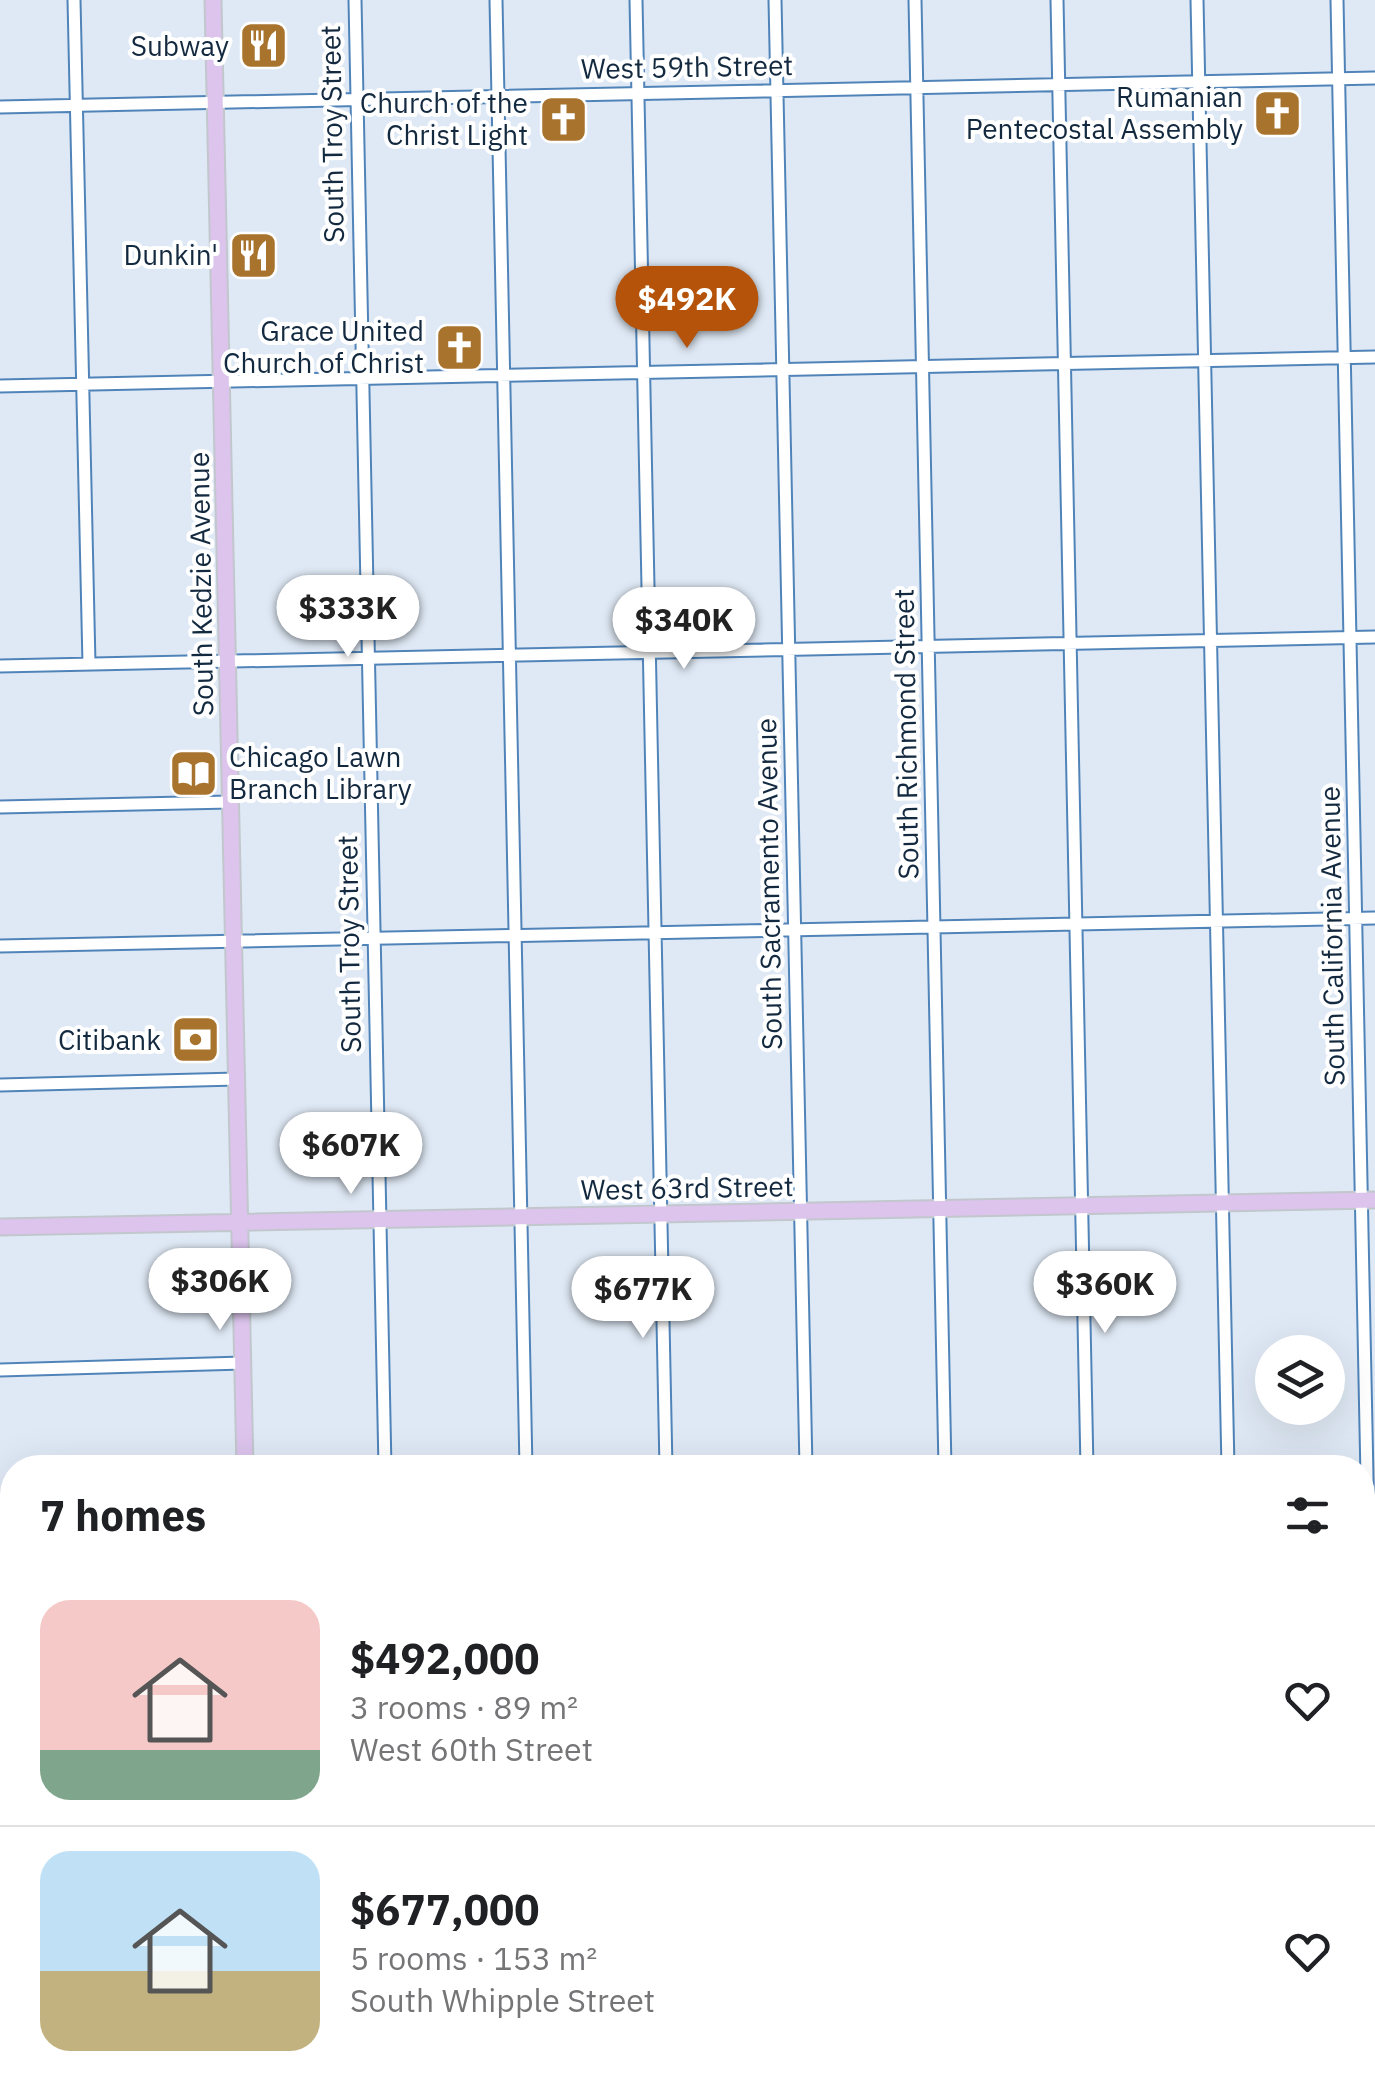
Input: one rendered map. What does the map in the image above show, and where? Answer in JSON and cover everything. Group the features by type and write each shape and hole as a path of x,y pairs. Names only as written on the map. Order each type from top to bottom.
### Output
{"main road":[{"name":"South Kedzie Avenue","path":"213,0 245,1455"},
{"name":"West 63rd Street","path":"0,1227 1368,1200"}],"street":[{"path":"74,0 89,664"},
{"name":"South Troy Street","path":"354,0 385,1455"},
{"path":"496,0 526,1455"},
{"path":"636,0 666,1455"},
{"name":"South Sacramento Avenue","path":"776,0 806,1455"},
{"name":"South Richmond Street","path":"915,0 945,1455"},
{"path":"1057,0 1087,1455"},
{"path":"1198,0 1228,1455"},
{"name":"South California Avenue","path":"1337,0 1356,918 1368,1200 1368,1455"},
{"name":"West 59th Street","path":"0,106 1375,78"},
{"path":"0,386 1375,357"},
{"path":"0,666 1375,637"},
{"path":"0,806 230,802"},
{"path":"0,946 1375,918"},
{"path":"0,1085 236,1079"},
{"path":"0,1370 243,1364"}],"shaded area":[{"path":"661,589 693,589 693,612 661,613"}],"place":[{"name":"Subway","path":"264,46"},
{"name":"Rumanian Pentecostal Assembly","path":"1278,113"},
{"name":"Church of the Christ Light","path":"563,119"},
{"name":"Dunkin'","path":"253,255"},
{"name":"Grace United Church of Christ","path":"459,347"},
{"name":"Chicago Lawn Branch Library","path":"194,773"},
{"name":"Citibank","path":"196,1040"}]}
